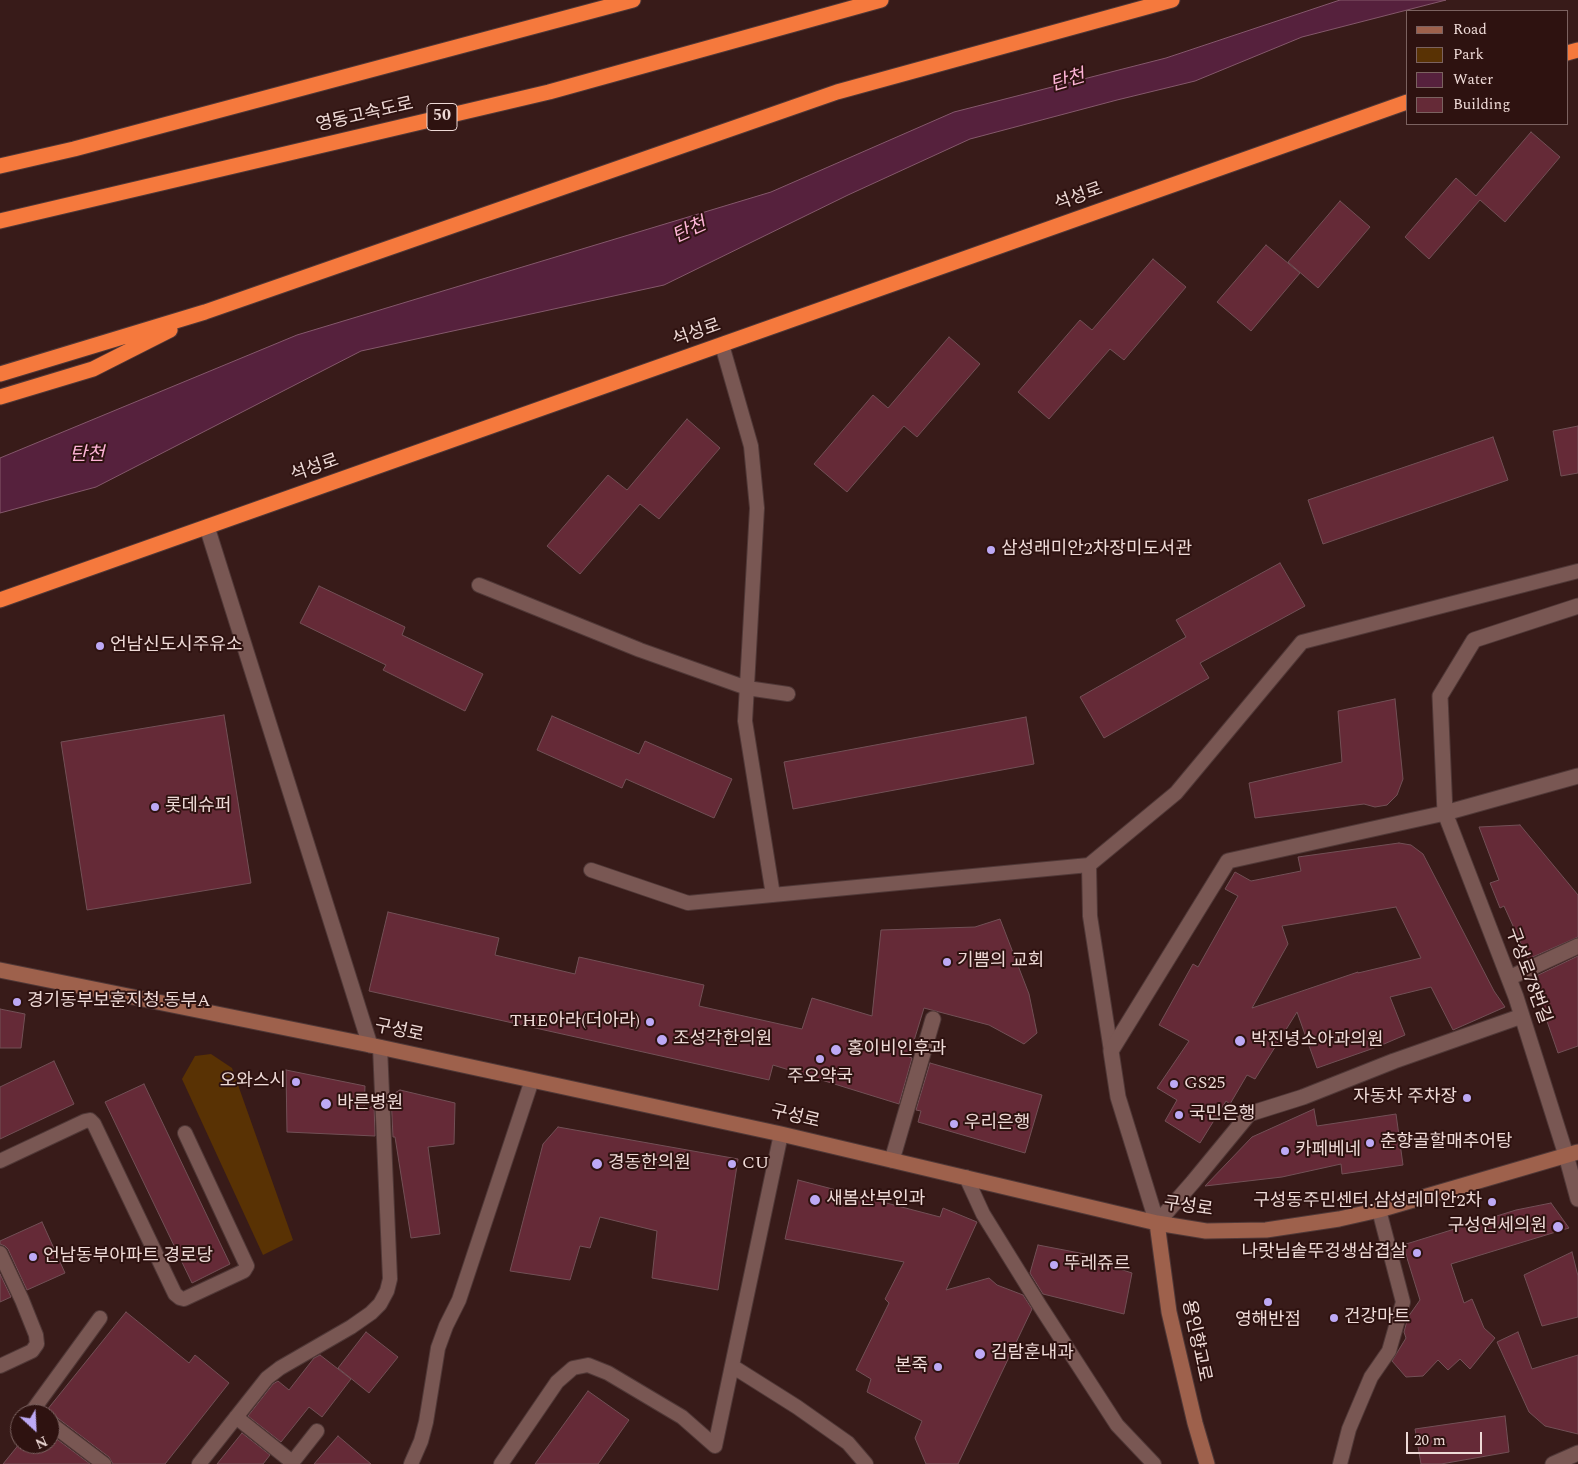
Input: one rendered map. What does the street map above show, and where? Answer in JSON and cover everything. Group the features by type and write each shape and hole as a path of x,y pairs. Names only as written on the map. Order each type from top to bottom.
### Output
{"highway":[{"path":"0,166 74,149 633,0"},
{"name":"영동고속도로","path":"0,221 549,92 881,0"},
{"path":"0,374 205,312 837,92 1172,0"},
{"name":"석성로","path":"0,600 1406,102"},
{"path":"0,397 93,369 205,312"}],"main road":[{"name":"구성로","path":"0,970 375,1046 781,1134 1157,1223 1206,1231 1266,1230 1296,1227 1379,1210 1572,1153"},
{"name":"용인향교로","path":"1157,1223 1169,1312 1207,1464"}],"street":[{"path":"207,527 375,1046"},
{"name":"구성로78번길","path":"1578,606 1474,640 1440,696 1445,813 1572,1153 1578,1199"},
{"path":"1157,1223 1118,1097 1111,1051 1228,860 1445,813 1578,776"},
{"path":"1508,978 1578,946"},
{"path":"1157,1223 1194,1182 1249,1114 1303,1097 1394,1061 1522,1016"},
{"path":"892,1160 933,1019"},
{"path":"1552,1464 1578,1453"}],"lane":[{"path":"722,345 751,446 757,508 745,720 773,894"},
{"path":"591,870 688,903 1089,865 1176,793 1302,642 1578,572"},
{"path":"479,584 640,650 746,688 788,694"},
{"path":"1089,865 1090,916 1111,1051"},
{"path":"199,1464 266,1378 371,1313 380,1304 386,1291 390,1279 375,1046"},
{"path":"411,1464 421,1441 426,1422 438,1348 459,1300 532,1080"},
{"path":"0,1161 84,1120 90,1120 94,1124 175,1294 184,1299 247,1268 247,1264 185,1133"},
{"path":"501,1464 557,1382 574,1368 588,1365 608,1373 682,1417 716,1446 781,1134"},
{"path":"966,1177 983,1214 1116,1425 1154,1464"},
{"path":"1340,1464 1349,1429 1371,1377 1389,1351 1403,1302 1379,1210"},
{"path":"0,1253 22,1300 36,1335 37,1344 32,1351 0,1366"},
{"path":"37,1404 100,1318"},
{"path":"732,1366 797,1407 848,1443 866,1464"},
{"path":"236,1417 291,1463 317,1431"},
{"path":"60,1431 104,1464"}],"green space":[{"path":"211,1054 232,1068 293,1240 263,1255 182,1079 195,1056"}],"water":[{"name":"탄천","path":"1340,0 1446,0 1302,37 1195,81 970,139 848,195 664,285 361,351 96,487 0,513 0,458 297,335 771,192 954,112 1166,58"}],"building":[{"path":"1531,132 1560,157 1505,222 1480,200 1429,259 1405,237 1456,178 1476,196"},
{"path":"1340,201 1370,227 1318,288 1288,262"},
{"path":"1266,245 1300,273 1251,331 1217,302"},
{"path":"1153,259 1186,287 1124,360 1110,349 1049,419 1018,392 1080,320 1092,330"},
{"path":"949,337 980,364 917,437 904,426 847,492 814,464 873,395 888,408"},
{"path":"687,419 720,448 659,519 640,504 580,574 547,546 608,475 627,490"},
{"path":"1578,426 1578,473 1561,476 1553,431"},
{"path":"1493,437 1508,480 1323,544 1308,500"},
{"path":"1280,563 1305,606 1200,663 1209,678 1104,738 1080,697 1186,637 1176,620"},
{"path":"319,586 405,627 402,635 483,674 465,711 383,670 386,665 300,623"},
{"path":"1395,699 1403,779 1397,795 1387,805 1375,807 1364,804 1255,818 1249,783 1342,762 1338,711"},
{"name":"롯데슈퍼","path":"224,715 251,883 87,910 61,742"},
{"path":"552,716 639,754 645,741 732,779 714,818 626,779 622,788 537,750"},
{"path":"1026,717 1034,764 793,809 784,762"},
{"path":"1520,825 1578,895 1578,937 1528,959 1504,906 1500,908 1490,883 1499,880 1479,827"},
{"path":"1399,843 1411,845 1423,854 1494,991 1505,1007 1453,1030 1431,987 1390,997 1405,1035 1317,1068 1297,1012 1255,1079 1247,1075 1230,1104 1226,1101 1200,1143 1165,1121 1177,1100 1157,1088 1189,1041 1159,1025 1193,964 1198,967 1238,896 1225,889 1235,872 1251,881 1301,871 1298,857","holes":["1396,907 1421,958 1358,972 1252,1008 1288,944 1282,926"]},
{"path":"388,912 499,938 495,955 575,974 579,957 704,985 699,1006 802,1029 812,998 872,1016 881,930 975,927 1000,919 1029,994 1037,1033 1024,1044 989,1025 924,1008 909,1057 912,1058 899,1104 773,1065 769,1080 369,991"},
{"path":"1578,956 1578,1046 1558,1053 1532,978"},
{"path":"0,1009 25,1014 21,1048 0,1048"},
{"path":"54,1061 74,1104 0,1139 0,1087"},
{"path":"930,1063 1042,1095 1025,1153 918,1122 921,1111 916,1110"},
{"path":"286,1070 365,1086 364,1111 374,1105 375,1136 287,1132"},
{"path":"144,1084 230,1264 192,1283 105,1102"},
{"path":"400,1090 455,1103 454,1144 428,1147 440,1234 411,1238 395,1137 393,1137 391,1095"},
{"path":"1314,1109 1317,1126 1396,1114 1403,1165 1342,1174 1341,1164 1282,1177 1205,1186 1252,1137"},
{"path":"558,1127 738,1159 718,1290 652,1278 657,1231 600,1217 590,1248 580,1246 570,1280 510,1271 543,1144"},
{"path":"798,1180 940,1217 943,1208 977,1222 946,1290 989,1278 997,1285 1023,1295 1032,1309 958,1464 926,1464 915,1438 922,1421 867,1392 871,1379 856,1370 889,1303 885,1299 904,1262 785,1239"},
{"path":"1551,1203 1569,1228 1451,1264 1464,1303 1472,1299 1484,1328 1495,1338 1470,1369 1460,1359 1448,1370 1438,1360 1423,1376 1406,1377 1392,1361 1406,1338 1404,1332 1408,1317 1420,1300 1403,1245 1516,1210"},
{"name":"언남동부아파트 경로당","path":"42,1222 65,1273 27,1290 8,1249 0,1244 0,1241"},
{"path":"1038,1245 1085,1254 1086,1258 1132,1273 1124,1314 1043,1294 1030,1273"},
{"path":"1572,1252 1578,1276 1578,1317 1542,1326 1524,1275"},
{"path":"0,1274 11,1297 0,1302"},
{"path":"126,1312 189,1363 195,1355 229,1383 165,1464 113,1464 109,1457 60,1420 60,1404 52,1404"},
{"path":"366,1332 398,1357 369,1393 338,1368"},
{"path":"1518,1332 1532,1369 1578,1355 1578,1434 1545,1426 1529,1412 1497,1342"},
{"path":"320,1355 351,1379 322,1417 309,1407 281,1442 248,1416 273,1384 278,1381 289,1390 314,1358"},
{"path":"588,1391 629,1420 598,1464 535,1464"},
{"path":"1505,1416 1509,1452 1441,1464 1421,1464 1415,1429"},
{"path":"242,1433 270,1455 263,1464 217,1464"},
{"path":"338,1436 371,1464 314,1464"},
{"path":"60,1442 90,1464 3,1464 11,1454 60,1454"}],"place":[{"name":"삼성래미안2차장미도서관","path":"991,550"},
{"name":"언남신도시주유소","path":"100,646"},
{"name":"롯데슈퍼","path":"155,807"},
{"name":"기쁨의 교회","path":"947,962"},
{"name":"경기동부보훈지청.동부A","path":"17,1002"},
{"name":"THE아라(더아라)","path":"650,1022"},
{"name":"조성각한의원","path":"662,1040"},
{"name":"박진녕소아과의원","path":"1240,1041"},
{"name":"홍이비인후과","path":"836,1050"},
{"name":"주오약국","path":"820,1059"},
{"name":"오와스시","path":"296,1082"},
{"name":"GS25","path":"1174,1084"},
{"name":"자동차 주차장","path":"1467,1098"},
{"name":"바른병원","path":"326,1104"},
{"name":"국민은행","path":"1179,1115"},
{"name":"우리은행","path":"954,1124"},
{"name":"춘향골할매추어탕","path":"1370,1143"},
{"name":"카페베네","path":"1285,1151"},
{"name":"경동한의원","path":"597,1164"},
{"name":"CU","path":"732,1164"},
{"name":"새봄산부인과","path":"815,1200"},
{"name":"구성동주민센터.삼성레미안2차","path":"1492,1202"},
{"name":"구성연세의원","path":"1558,1227"},
{"name":"나랏님솥뚜겅생삼겹살","path":"1417,1253"},
{"name":"언남동부아파트 경로당","path":"33,1257"},
{"name":"뚜레쥬르","path":"1054,1265"},
{"name":"영해반점","path":"1268,1302"},
{"name":"건강마트","path":"1334,1318"},
{"name":"김람훈내과","path":"980,1354"},
{"name":"본죽","path":"938,1367"}]}
